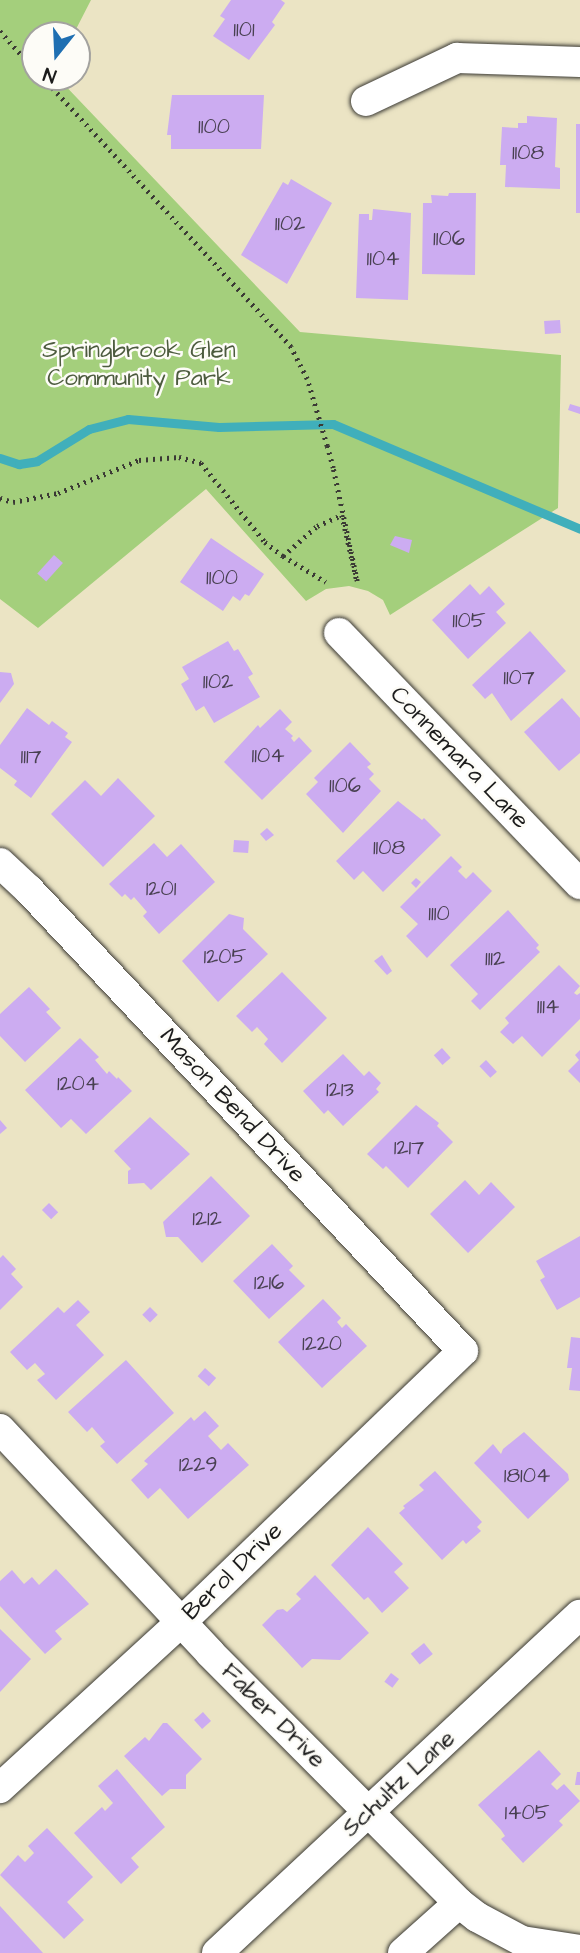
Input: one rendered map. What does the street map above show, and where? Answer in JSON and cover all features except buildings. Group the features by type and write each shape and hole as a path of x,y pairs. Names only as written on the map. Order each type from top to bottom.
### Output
{"street":[{"path":"366,101 457,58 580,62"},
{"name":"Connemara Lane","path":"338,634 575,868"},
{"name":"Mason Bend Drive","path":"0,863 39,900 463,1351"},
{"name":"Berol Drive","path":"0,1788 181,1622 463,1351"},
{"name":"Faber Drive","path":"0,1429 181,1622 459,1903 477,1917 522,1941 580,1950"},
{"name":"Schultz Lane","path":"217,1953 580,1615"},
{"path":"404,1953 459,1903"}],"path":[{"path":"0,32 21,55"},
{"path":"55,91 291,347 307,379 333,468 357,581 342,516 317,526 283,556"},
{"path":"0,498 13,502 58,493 139,460 179,457 201,463 265,542 326,582"}],"green space":[{"name":"Springbrook Glen Community Park","path":"0,0 91,0 80,21 21,21 21,91 70,91 300,332 561,355 558,508 390,615 383,600 368,591 349,586 326,589 306,601 206,489 38,628 0,599"}],"waterway":[{"path":"0,458 19,464 37,461 89,429 128,419 219,427 333,424 580,529"}]}
